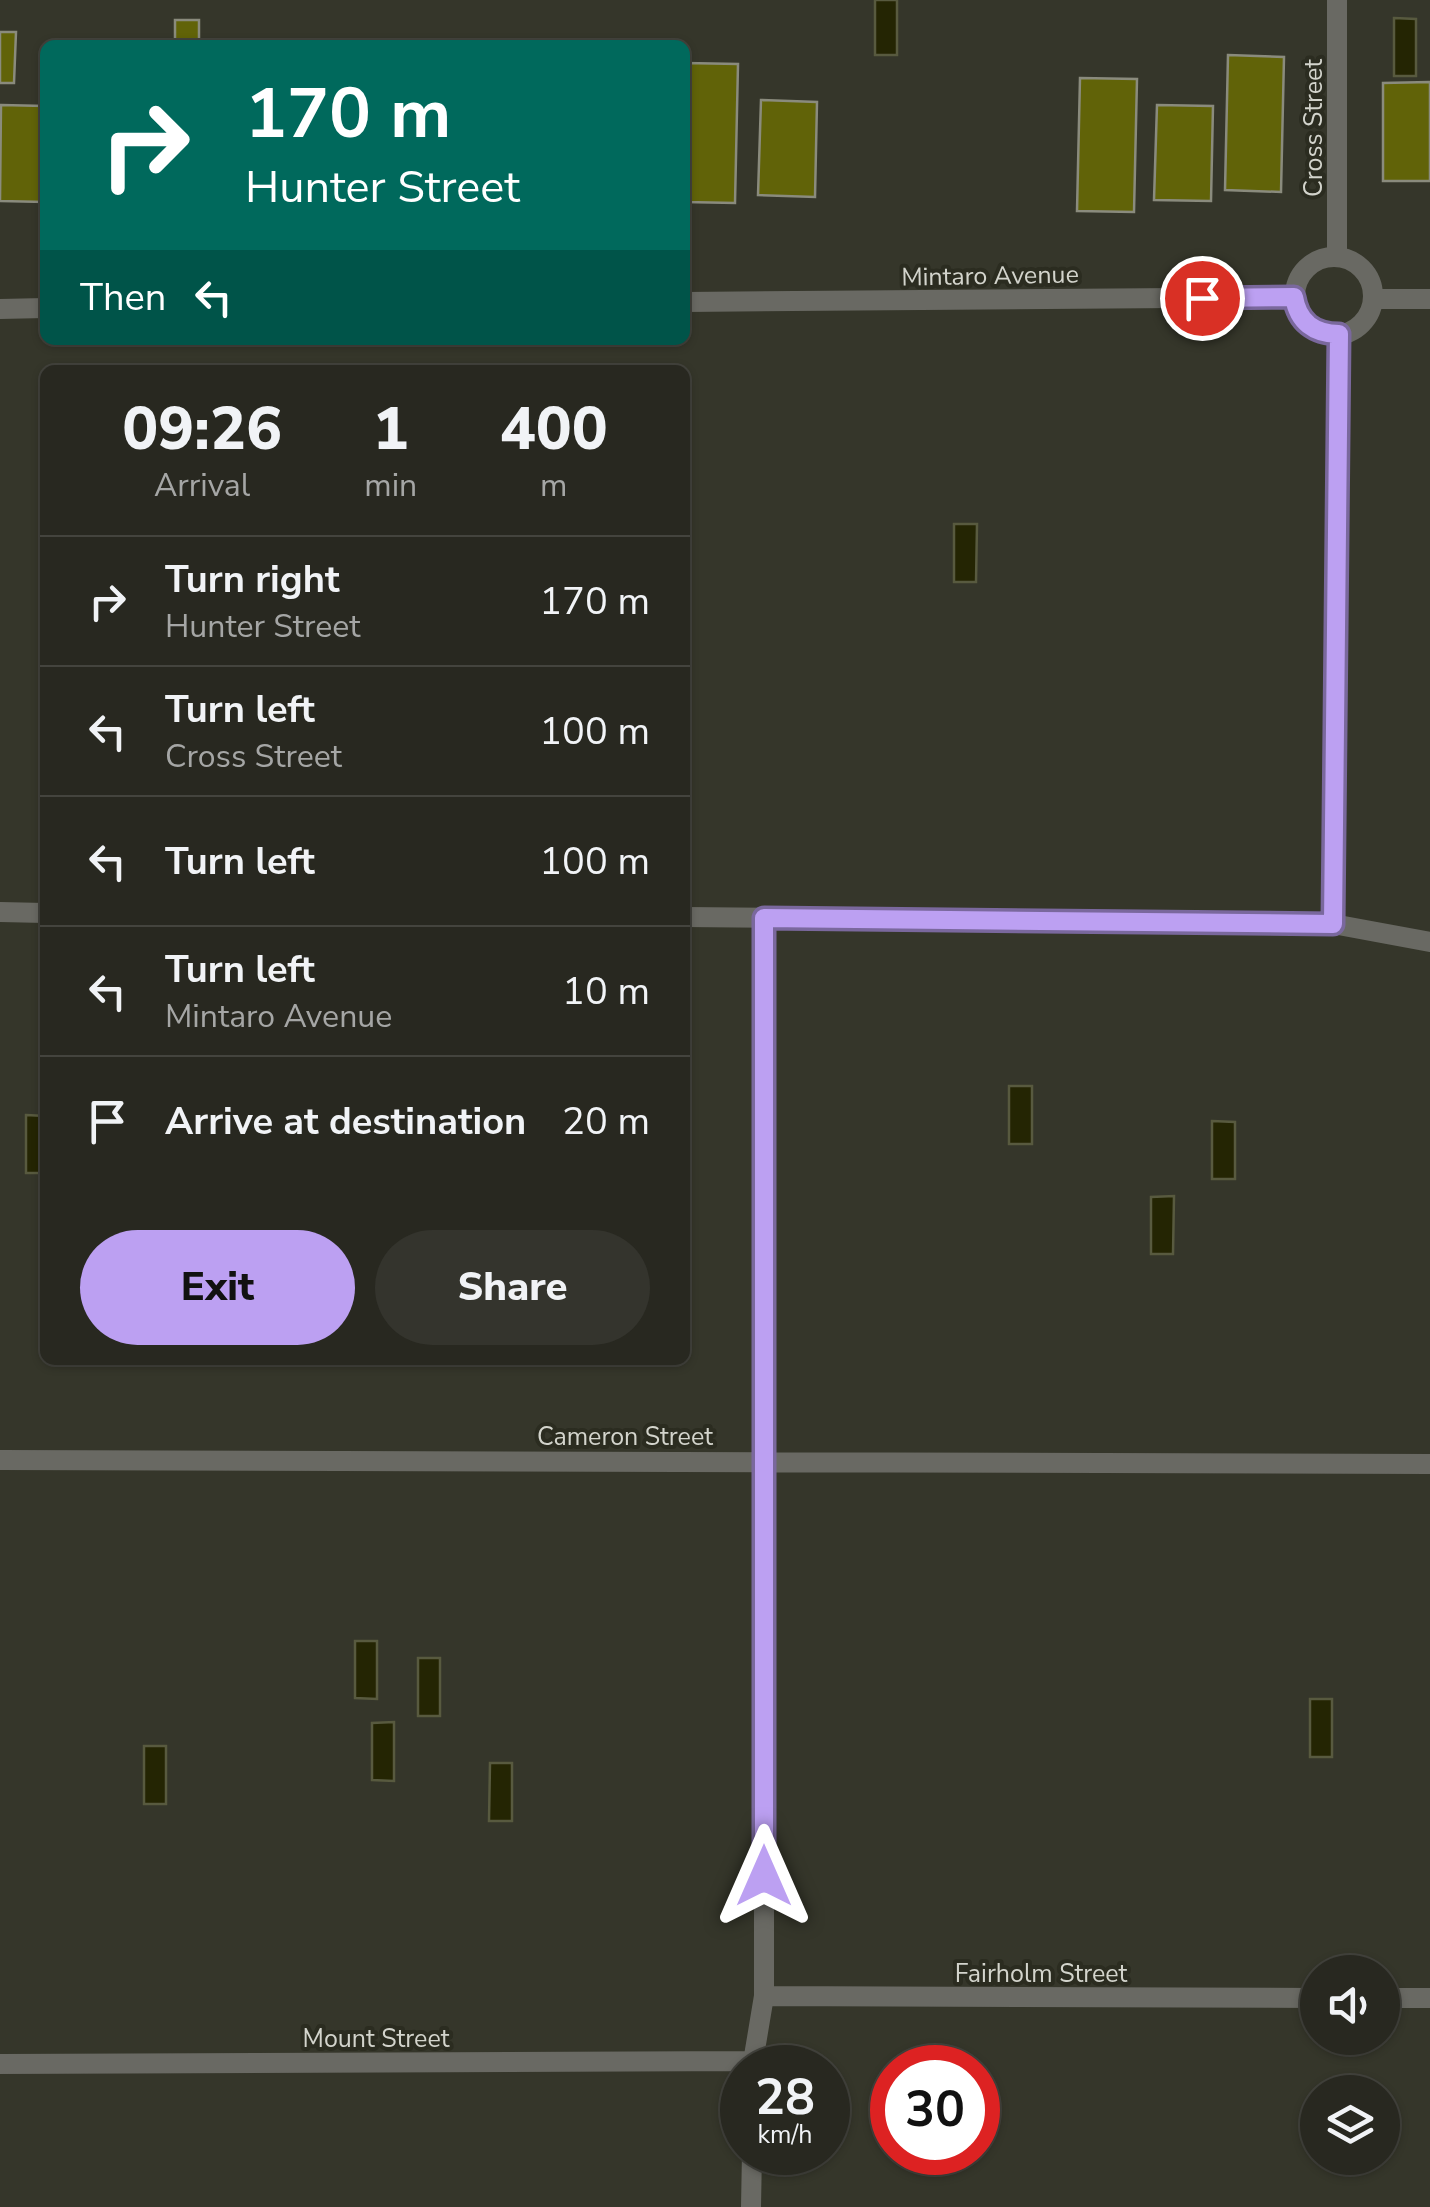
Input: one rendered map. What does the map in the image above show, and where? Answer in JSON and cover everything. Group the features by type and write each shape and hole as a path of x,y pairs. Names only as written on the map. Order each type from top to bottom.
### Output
{"street":[{"name":"Cross Street","path":"1337,256 1338,0"},
{"path":"1337,256 1349,260 1368,276 1372,299 1363,322 1339,334 1326,334 1304,321 1294,297 1302,272 1312,263 1337,256"},
{"name":"Mintaro Avenue","path":"690,302 1294,297"},
{"path":"1372,299 1430,299"},
{"path":"0,308 40,308"},
{"path":"1333,924 1339,334"},
{"path":"0,912 40,913"},
{"path":"690,917 1333,924 1430,942"},
{"path":"755,2045 764,1996 764,918"},
{"name":"Cameron Street","path":"0,1460 1430,1464"},
{"name":"Fairholm Street","path":"764,1996 1300,1998"},
{"path":"1400,1998 1430,1998"},
{"name":"Mount Street","path":"0,2064 720,2064"},
{"path":"751,2207 752,2175"}],"shaded area":[{"path":"875,0 897,0 897,55 875,55"},
{"path":"1394,18 1416,19 1416,76 1394,76"},
{"path":"954,524 977,524 976,582 954,582"},
{"path":"1009,1086 1032,1086 1032,1144 1009,1144"},
{"path":"26,1115 40,1116 40,1173 26,1173"},
{"path":"1212,1121 1235,1122 1235,1179 1212,1179"},
{"path":"1174,1196 1173,1254 1151,1254 1151,1197"},
{"path":"355,1641 377,1641 377,1699 355,1698"},
{"path":"418,1658 440,1658 440,1716 418,1716"},
{"path":"1310,1699 1332,1699 1332,1757 1310,1757"},
{"path":"394,1722 394,1781 372,1780 372,1723"},
{"path":"144,1746 166,1746 166,1804 144,1804"},
{"path":"490,1763 512,1763 512,1821 489,1821"}],"building":[{"path":"175,20 199,20 199,40 175,40"},
{"path":"0,32 16,32 14,83 0,83"},
{"path":"1228,55 1284,57 1281,192 1225,190"},
{"path":"690,63 738,64 735,203 690,202"},
{"path":"1080,78 1137,79 1134,212 1077,211"},
{"path":"1430,82 1430,181 1383,181 1383,83"},
{"path":"761,100 817,102 815,197 758,195"},
{"path":"1,105 40,106 40,202 0,201"},
{"path":"1157,105 1213,106 1211,201 1154,200"}],"route":[{"path":"764,1876 764,918 1333,924 1339,334 1314,330 1296,310 1294,297 1202,298"}]}
